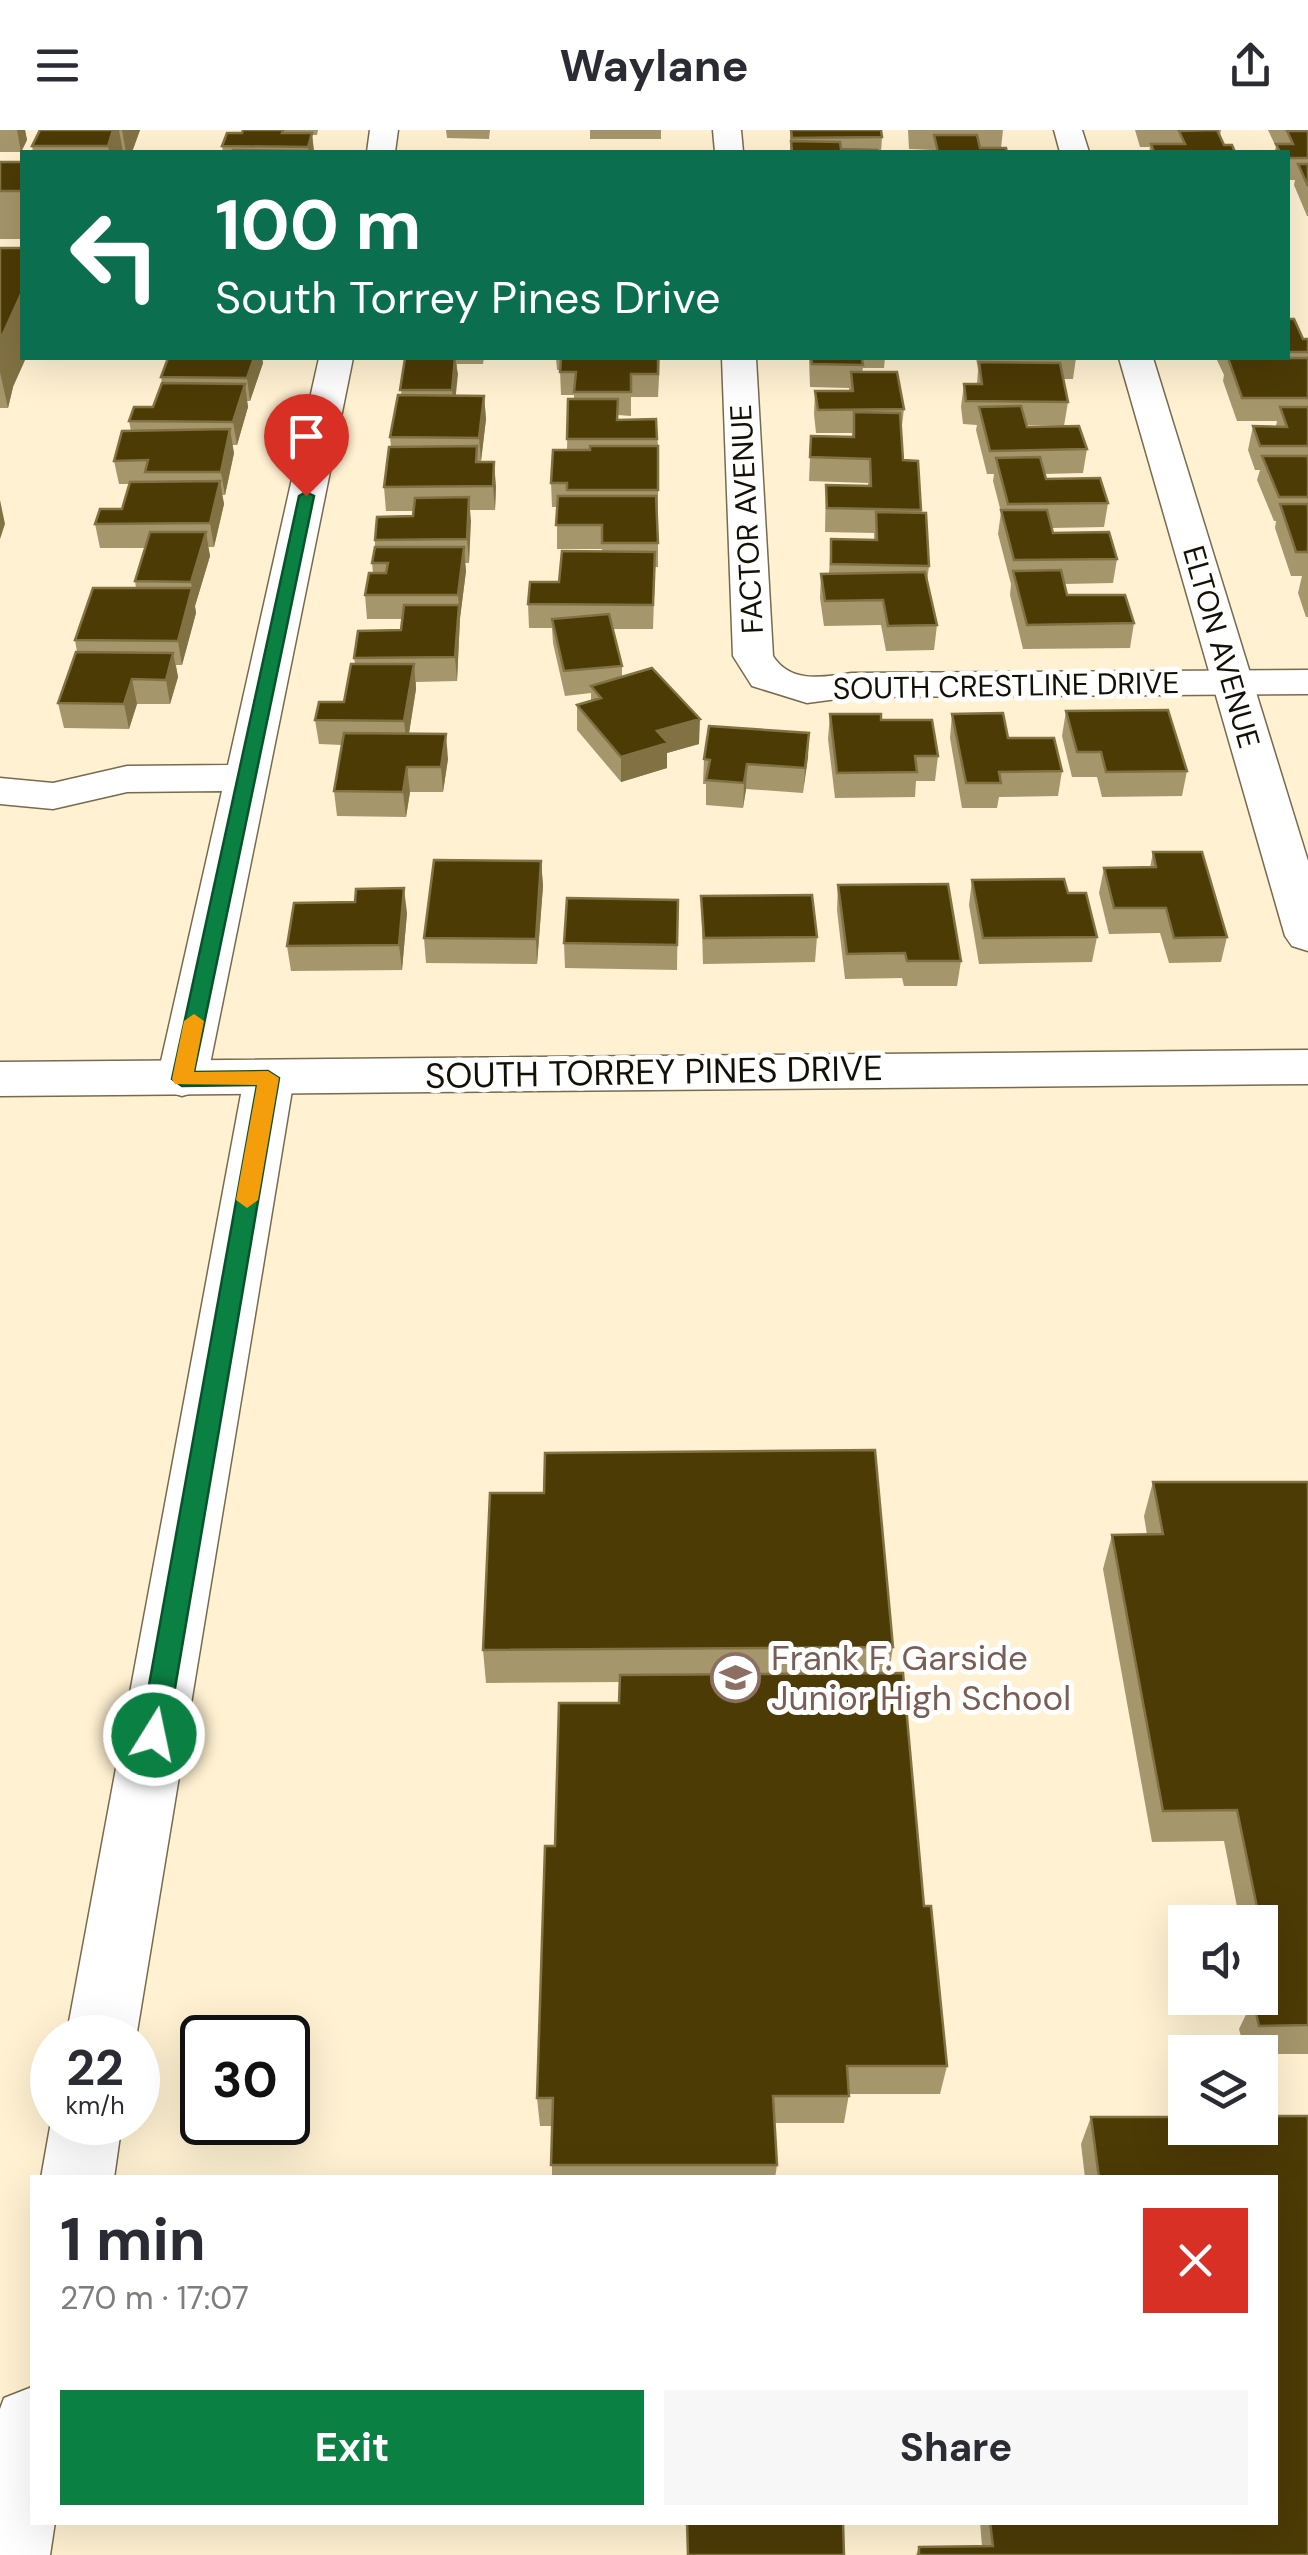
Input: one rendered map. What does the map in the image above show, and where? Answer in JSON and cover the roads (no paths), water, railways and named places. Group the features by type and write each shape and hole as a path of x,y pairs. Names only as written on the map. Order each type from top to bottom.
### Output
{"street":[{"path":"182,1079 336,360"},
{"name":"FACTOR AVENUE","path":"739,360 753,656 766,677"},
{"name":"ELTON AVENUE","path":"1137,360 1308,936"},
{"name":"SOUTH CRESTLINE DRIVE","path":"766,677 807,691 852,685 1308,682"},
{"path":"0,791 53,796 127,779 245,778"},
{"name":"SOUTH TORREY PINES DRIVE","path":"0,1079 1308,1067"},
{"path":"104,2015 268,1078"},
{"path":"77,2175 82,2145"},
{"path":"10,2555 30,2438"}],"place":[{"name":"Frank F. Garside Junior High School","path":"736,1678"}]}
